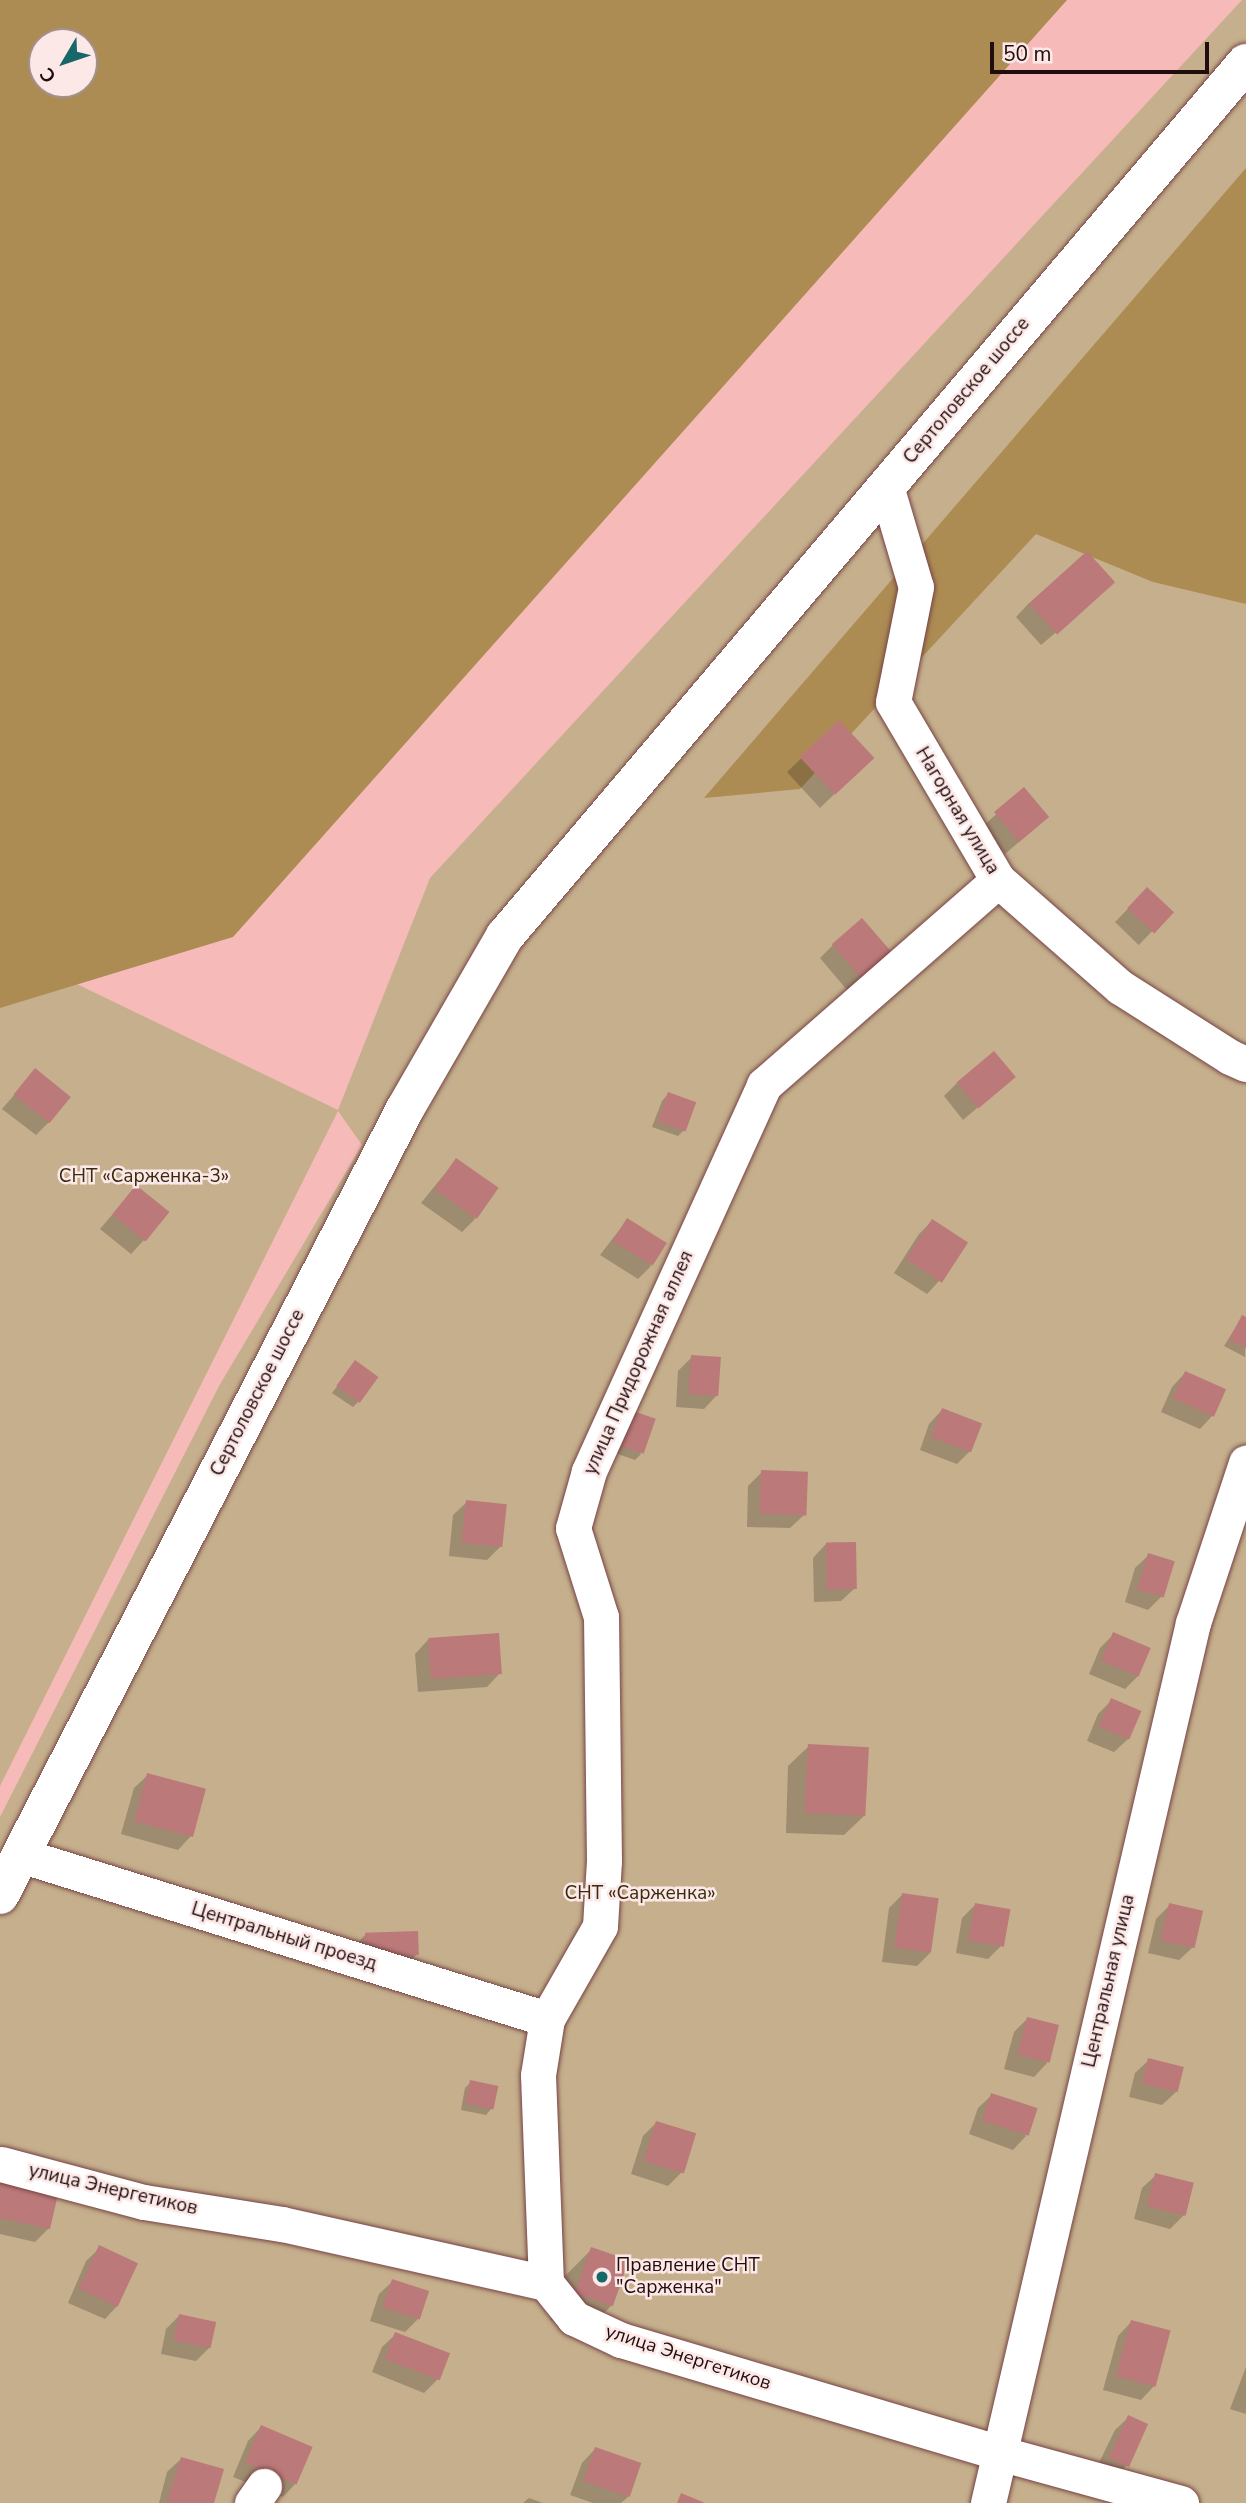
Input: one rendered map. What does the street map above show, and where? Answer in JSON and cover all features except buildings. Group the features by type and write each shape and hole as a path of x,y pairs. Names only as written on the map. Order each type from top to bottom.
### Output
{"main road":[{"name":"Сертоловское шоссе","path":"0,1895 405,1109 505,936 1246,63"}],"street":[{"name":"Нагорная улица","path":"886,486 916,587 892,702 998,880 1120,987 1230,1057 1246,1063"},
{"name":"улица Придорожная аллея","path":"546,2283 538,2075 547,2019 600,1926 604,1861 601,1617 573,1528 589,1471 764,1085 998,880"},
{"name":"Центральная улица","path":"988,2503 1193,1623 1246,1463"},
{"name":"Центральный проезд","path":"20,1856 547,2019"},
{"name":"улица Энергетиков","path":"1,2164 144,2202 282,2224 546,2283 575,2318 621,2340 999,2453 1181,2503"}],"green space":[{"name":"СНТ «Сарженка»","path":"1242,0 1246,0 1246,2503 0,2503 0,1817 219,1386 362,1145 338,1111 0,1786 0,947 338,1110 430,878"}],"shaded area":[{"path":"0,0 1067,0 233,937 0,1008"},
{"path":"1246,168 1246,604 1153,582 1036,534 800,789 704,798"}],"place":[{"name":"Правление СНТ \"Сарженка\"","path":"602,2277"}],"park label":[{"name":"СНТ «Сарженка-3»","path":"144,1177"}]}
